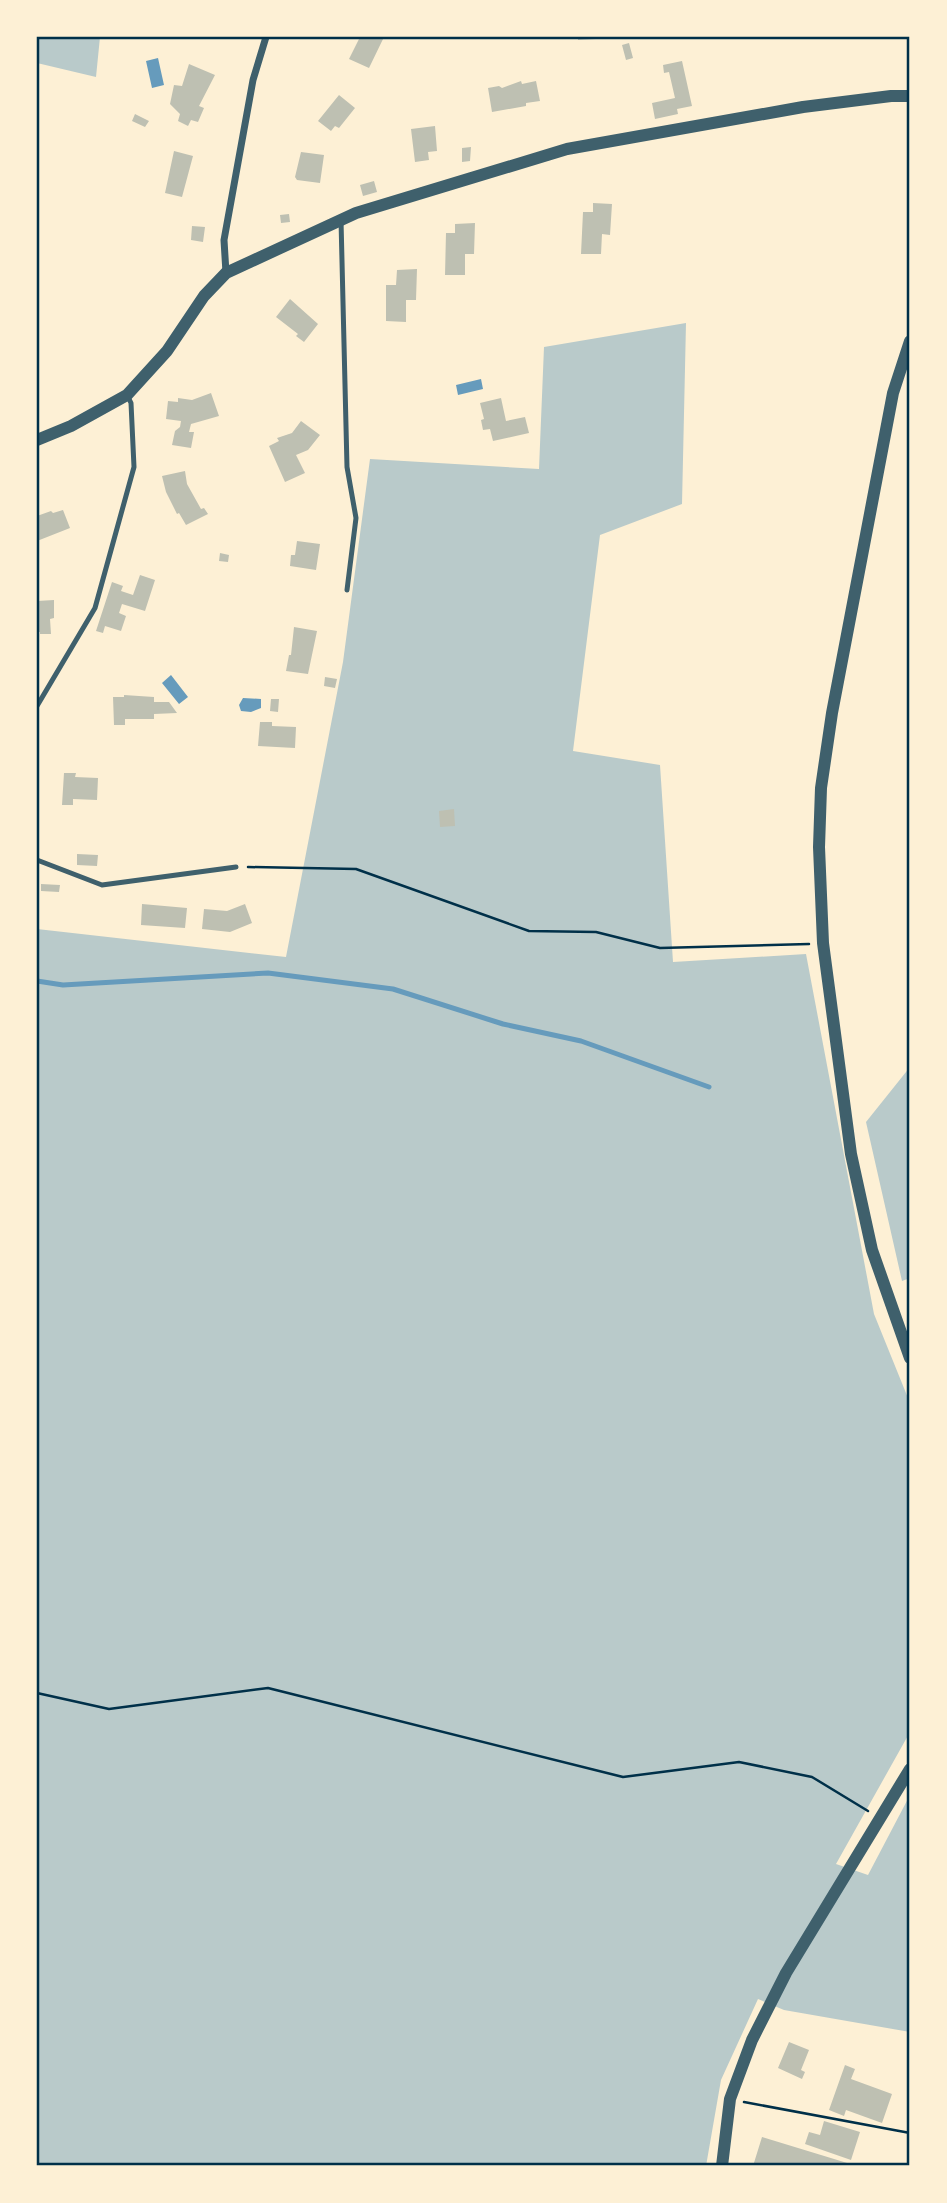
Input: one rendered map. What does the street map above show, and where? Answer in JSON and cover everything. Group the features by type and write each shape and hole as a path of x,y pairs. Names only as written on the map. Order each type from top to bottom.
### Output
{"street":[{"path":"226,273 224,240 253,80 266,37"},
{"path":"37,440 71,426 127,395 167,351 204,296 226,273 356,213 567,149 803,107 910,96"},
{"path":"910,341 893,393 832,713 821,789 820,835 823,943 850,1154 872,1250 910,1357"},
{"path":"722,2166 730,2099 752,2040 786,1973 910,1769"}],"lane":[{"path":"341,220 347,467 356,518 346,590"},
{"path":"37,706 95,608 134,467 131,403 127,395"},
{"path":"37,860 102,885 236,867"}],"path":[{"path":"236,867 356,869 529,931 596,932 660,948 823,943"},
{"path":"37,1693 109,1709 268,1688 623,1777 739,1762 812,1777 880,1818"},
{"path":"730,2099 910,2133"}],"shaded area":[{"path":"37,37 100,37 96,77 37,63"},
{"path":"686,323 682,504 600,535 573,751 660,765 673,962 806,954 874,1314 910,1403 910,1732 836,1864 868,1875 910,1795 910,2032 784,2010 758,1999 721,2080 706,2166 37,2166 37,929 286,957 343,662 370,459 539,469 544,347"},
{"path":"910,1067 910,1278 902,1281 866,1122"}],"water":[{"path":"158,58 164,85 152,88 146,61"},
{"path":"481,379 483,389 458,395 456,385"},
{"path":"171,675 188,697 179,704 162,683"},
{"path":"243,698 261,699 261,708 251,712 241,711 239,705"}],"building":[{"path":"360,37 384,37 369,68 349,59"},
{"path":"578,37 596,37 596,39 578,40"},
{"path":"629,43 633,58 626,60 622,45"},
{"path":"682,61 692,106 677,109 678,114 655,119 652,103 675,98 669,72 664,73 663,65"},
{"path":"189,64 215,75 199,106 204,108 198,122 191,120 188,126 178,121 180,114 170,104 174,85 182,86"},
{"path":"521,81 522,84 536,81 540,101 492,112 488,88 502,88"},
{"path":"339,95 355,108 339,128 335,126 331,131 318,121"},
{"path":"135,114 149,121 145,127 132,121"},
{"path":"435,126 437,151 428,152 429,160 415,162 411,129"},
{"path":"471,147 470,161 462,162 462,148"},
{"path":"174,151 193,156 182,197 165,193"},
{"path":"301,152 324,155 320,183 297,180 295,177"},
{"path":"374,181 377,192 363,196 360,185"},
{"path":"593,203 612,204 610,235 602,234 601,254 581,254 583,212 593,212"},
{"path":"289,214 290,222 281,223 280,215"},
{"path":"475,223 474,254 465,254 465,275 445,275 446,233 455,233 455,224"},
{"path":"192,226 205,227 203,242 191,240"},
{"path":"417,269 416,300 406,300 406,322 386,321 386,285 396,285 397,270"},
{"path":"290,299 318,324 304,342 276,317"},
{"path":"211,393 219,416 191,424 189,432 194,432 191,448 172,445 175,431 180,427 181,421 166,419 168,401 178,402 178,398 192,400"},
{"path":"501,398 506,421 525,417 529,433 493,441 490,429 483,430 481,420 484,419 480,403"},
{"path":"301,421 320,435 308,450 296,455 305,473 285,482 269,446 279,441 277,438 292,433"},
{"path":"185,471 187,484 201,509 204,508 208,514 186,525 166,492 162,476"},
{"path":"63,510 70,528 37,541 37,516"},
{"path":"297,541 320,544 316,570 290,566"},
{"path":"220,553 229,555 228,562 219,561"},
{"path":"140,575 155,580 145,611 122,604 119,613 126,616 121,631 105,626 103,633 96,631 112,582 123,586 121,591 133,595"},
{"path":"54,600 54,618 50,619 51,634 40,634 37,632 37,601"},
{"path":"294,627 317,631 308,674 286,671"},
{"path":"325,677 337,679 335,688 324,686"},
{"path":"113,697 154,697 154,702 169,702 177,713 154,714 154,719 125,719 125,725 114,725"},
{"path":"271,699 279,699 278,712 270,711"},
{"path":"260,722 272,722 272,726 296,727 295,748 258,746"},
{"path":"64,773 76,773 75,777 98,778 97,800 73,799 73,805 62,805"},
{"path":"454,809 455,826 440,827 439,811"},
{"path":"77,854 98,855 97,866 77,865"},
{"path":"41,884 60,885 59,892 41,891"},
{"path":"142,904 187,908 185,928 141,925"},
{"path":"245,904 252,923 230,932 202,929 204,909 227,911"},
{"path":"789,2042 809,2050 801,2070 805,2072 802,2079 778,2068"},
{"path":"845,2065 855,2069 851,2079 892,2094 882,2123 846,2110 844,2116 829,2110"},
{"path":"824,2121 860,2132 851,2160 805,2144 809,2132 820,2135"},
{"path":"762,2137 857,2166 753,2166"}],"waterway":[{"path":"37,981 63,985 268,973 393,989 503,1024 581,1041 709,1087"}]}
